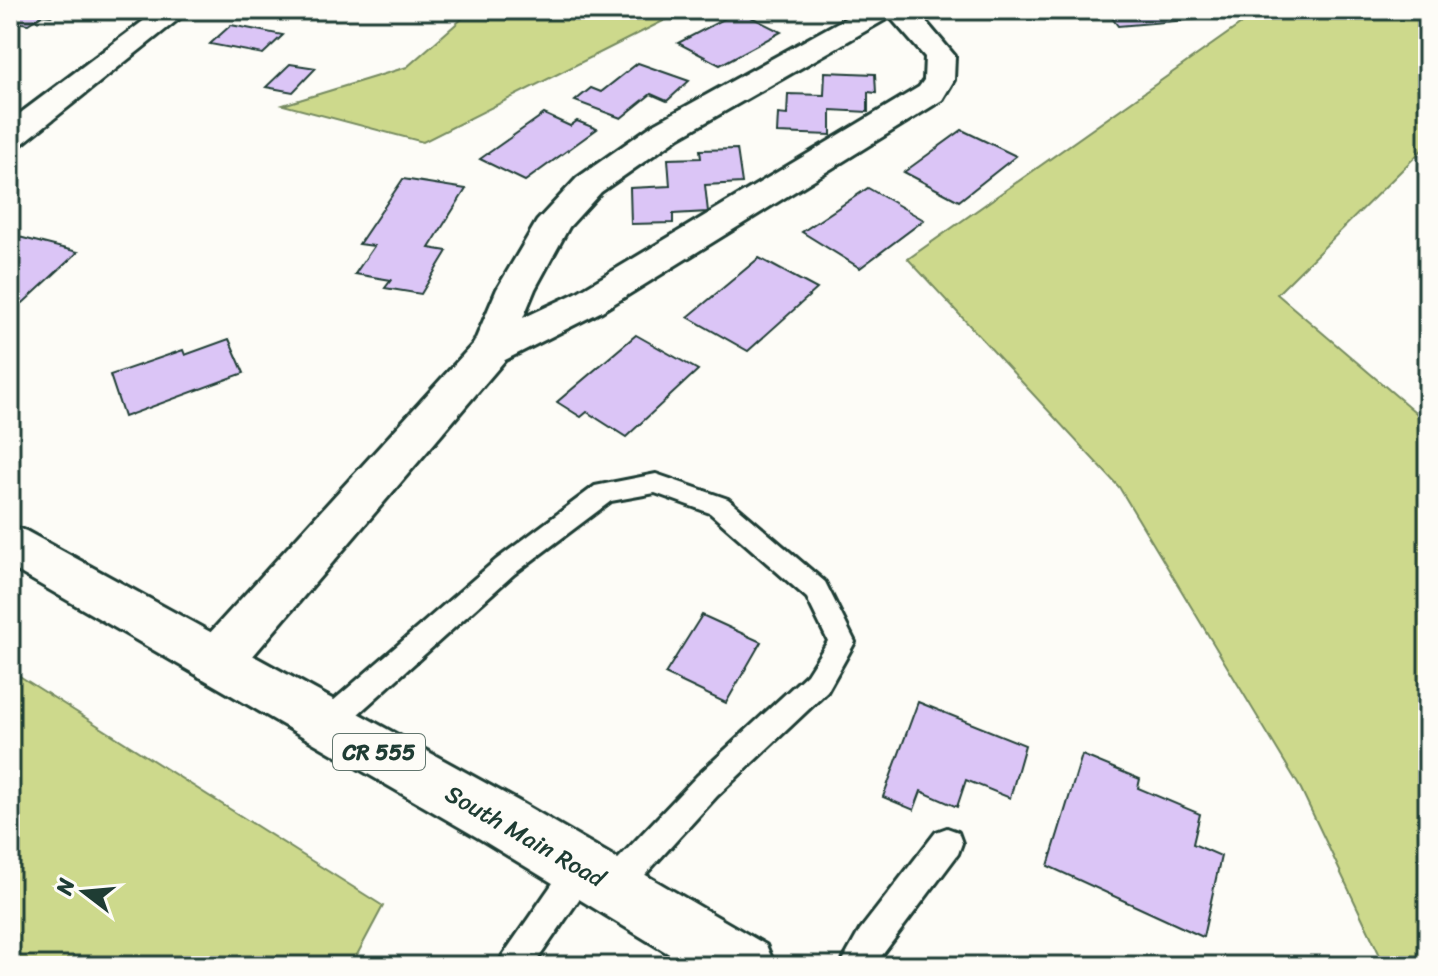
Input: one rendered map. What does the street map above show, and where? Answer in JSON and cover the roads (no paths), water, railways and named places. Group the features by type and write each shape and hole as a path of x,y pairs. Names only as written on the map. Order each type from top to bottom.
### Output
{"street":[{"path":"10,137 176,10"},
{"path":"217,661 491,350 516,289 555,221 589,185 666,131 881,10"},
{"path":"491,350 589,302 931,93 939,80 940,56 900,10"},
{"name":"South Main Road","path":"10,544 598,878 745,966"}],"lane":[{"path":"328,723 505,567 604,493 656,483 719,506 816,590 842,642 817,683 707,786 598,878 514,966"},
{"path":"856,966 871,941 947,843"}]}
